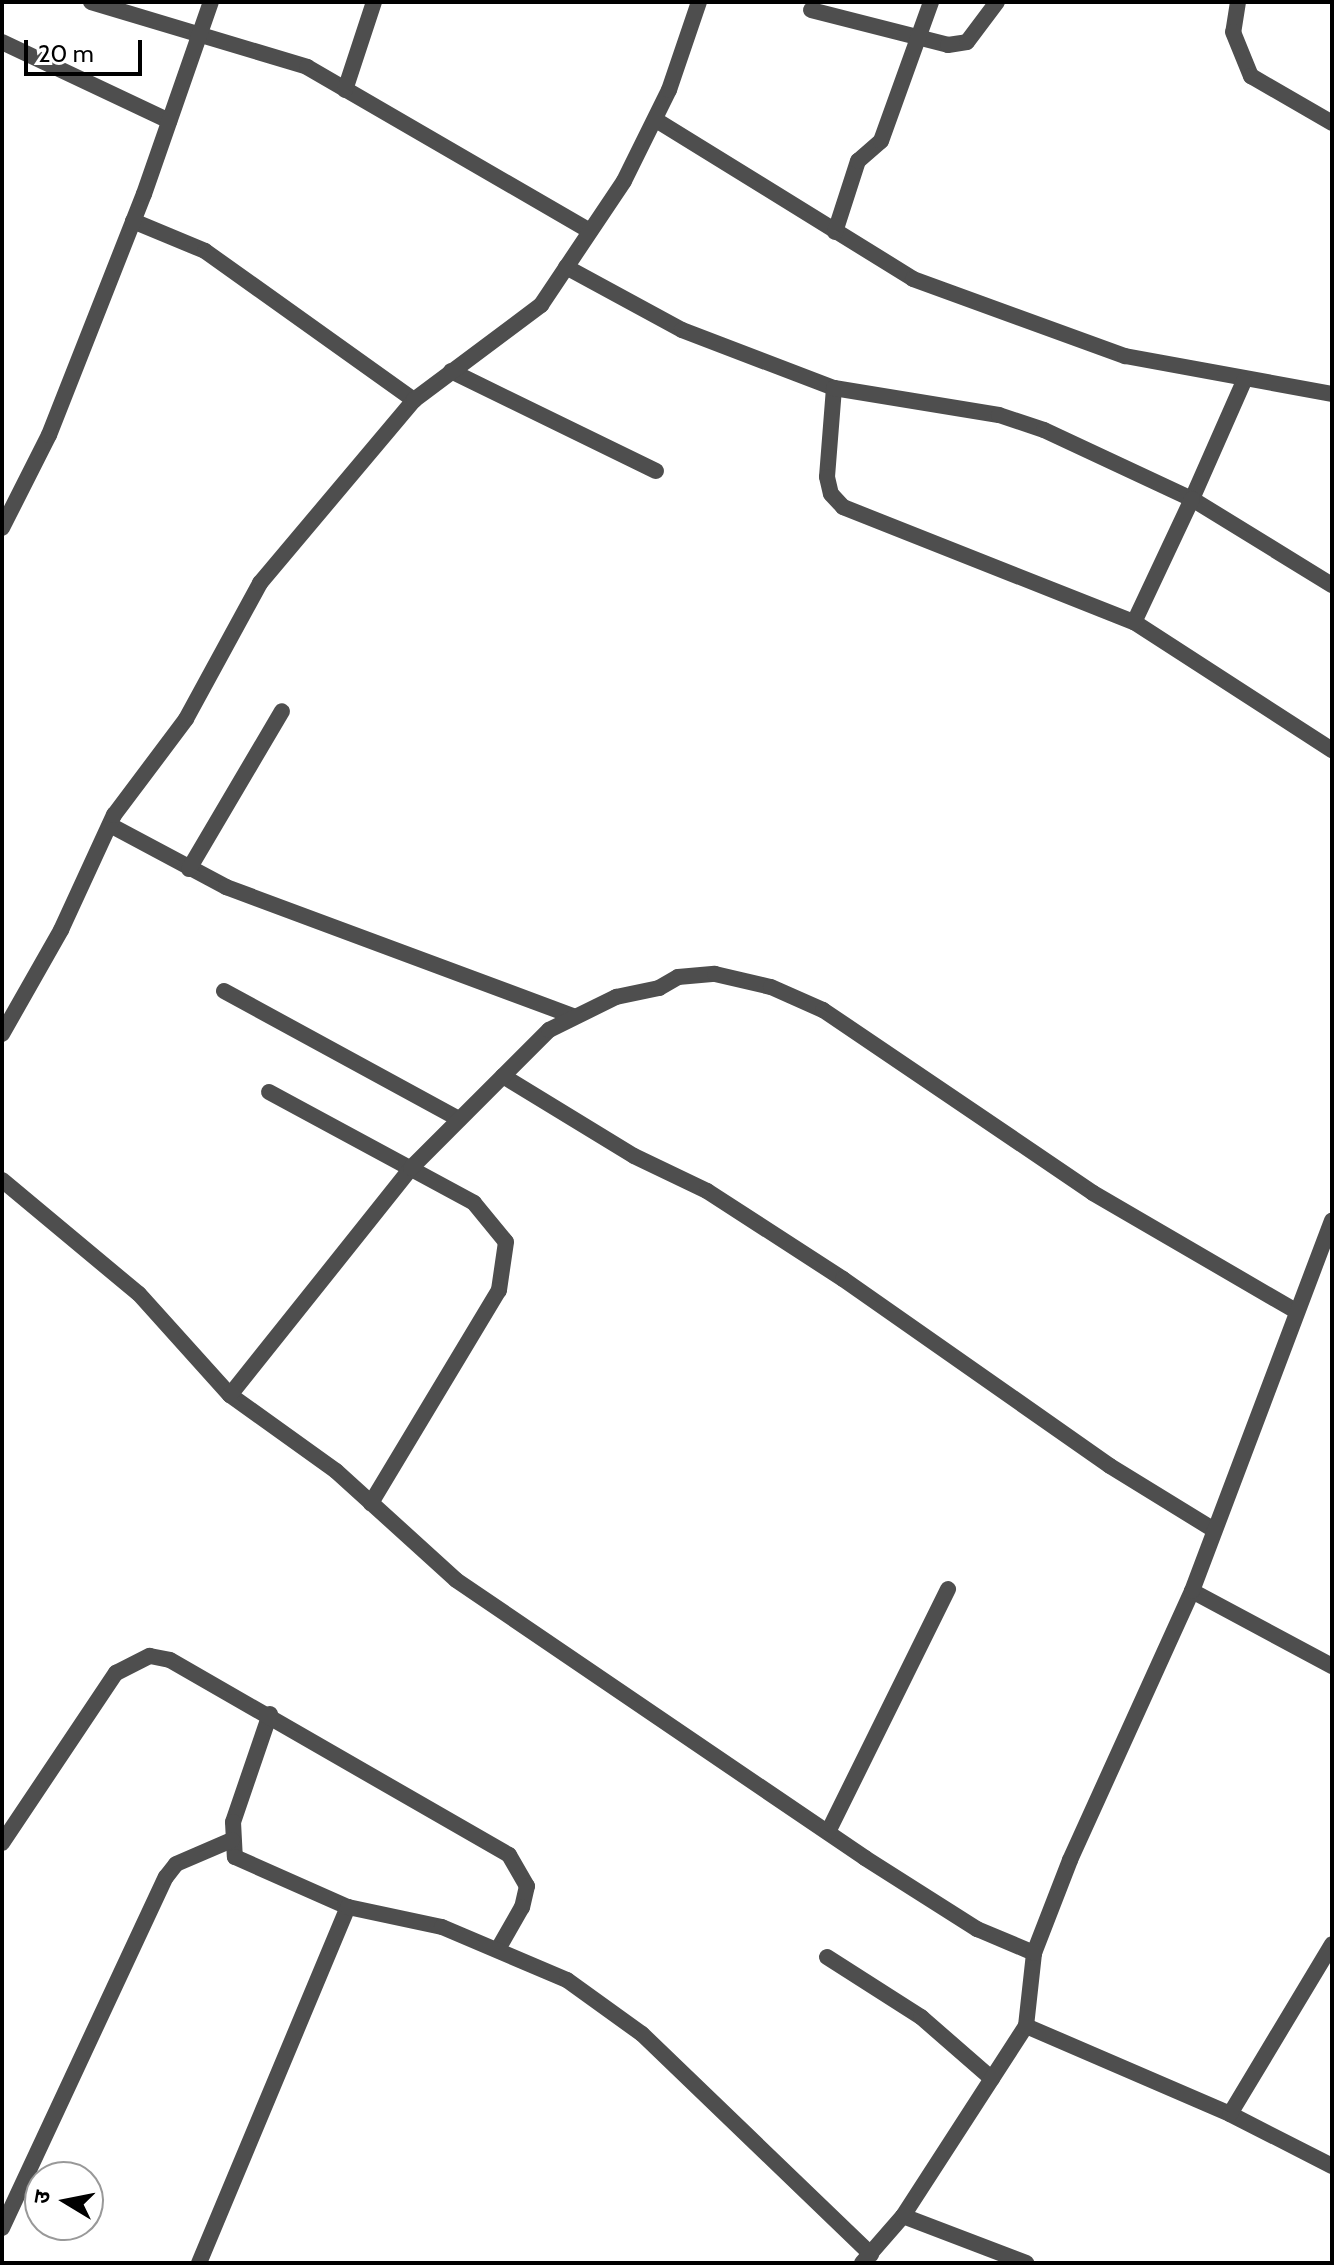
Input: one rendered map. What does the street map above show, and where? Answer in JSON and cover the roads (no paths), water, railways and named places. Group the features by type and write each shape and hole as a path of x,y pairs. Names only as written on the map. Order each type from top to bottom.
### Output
{"street":[{"path":"91,2 201,32 307,67 590,231"},
{"path":"2,528 49,435 133,221 211,2"},
{"path":"345,90 374,2"},
{"path":"2,1034 61,930 110,825 186,719 260,583 414,400 541,305 590,231 656,120 699,2"},
{"path":"835,232 858,161 881,141 931,2"},
{"path":"811,10 948,45 967,42 997,2"},
{"path":"1238,2 1233,32 1251,76 1332,123"},
{"path":"2,42 169,121"},
{"path":"656,120 913,279 1125,356 1244,381 1332,394"},
{"path":"133,221 205,251 414,400"},
{"path":"566,267 682,330 834,388 999,415 1044,430 1192,499 1332,585"},
{"path":"451,371 656,471"},
{"path":"1134,622 1244,381"},
{"path":"834,388 827,477 831,494 843,507 1134,622 1332,750"},
{"path":"189,869 282,711"},
{"path":"110,825 189,869 573,1016"},
{"path":"230,1395 411,1168 549,1030 573,1016 678,977 715,974 771,987 823,1010 1093,1193 1296,1311"},
{"path":"224,991 459,1119"},
{"path":"503,1076 634,1156 707,1191 843,1279 1110,1466 1214,1530"},
{"path":"269,1092 474,1203 496,1225 506,1242 505,1269 479,1326 371,1503"},
{"path":"2,1180 139,1294 230,1395 371,1503 456,1580 977,1929 1034,1953"},
{"path":"270,1714 233,1822 235,1857 247,1866 348,1907 442,1927 567,1980 642,2034 866,2258 903,2216 1026,2026 1034,1953 1070,1860 1192,1591 1332,1221"},
{"path":"828,1832 948,1589"},
{"path":"1192,1591 1332,1666"},
{"path":"2,1843 99,1695 133,1660 150,1656 170,1660 270,1714 509,1855 527,1886 522,1907 498,1949"},
{"path":"2,2228 166,1877 176,1864 232,1840"},
{"path":"199,2263 348,1907"},
{"path":"1230,2114 1332,1944"},
{"path":"827,1957 921,2017 992,2079"},
{"path":"1026,2026 1230,2114 1332,2166"},
{"path":"903,2216 1026,2263"}]}
